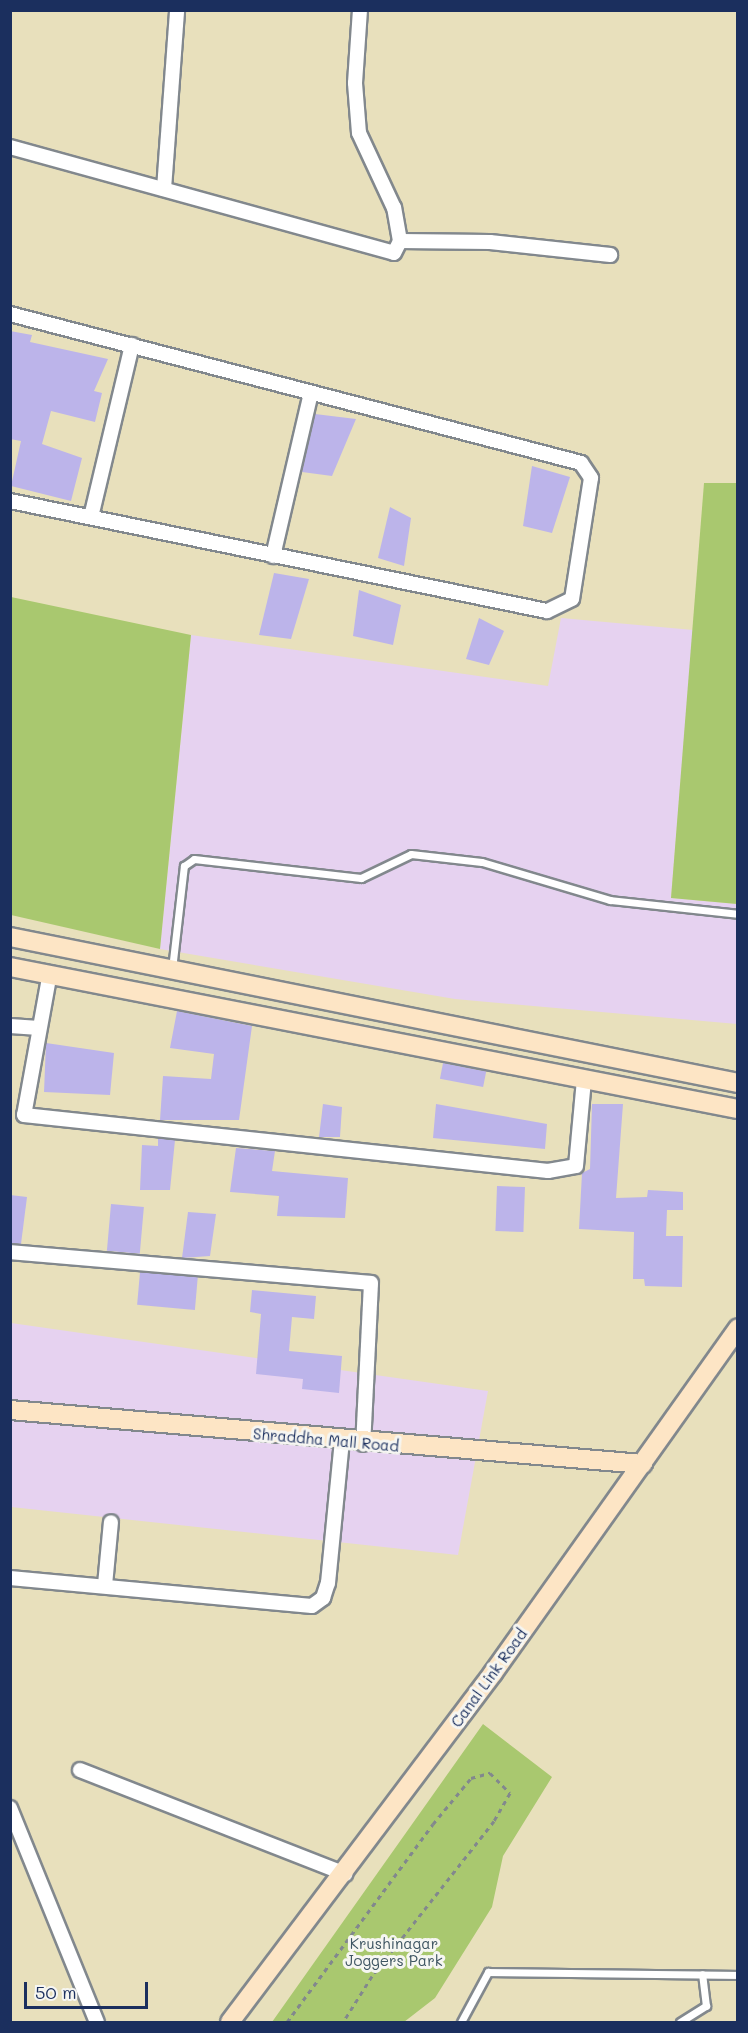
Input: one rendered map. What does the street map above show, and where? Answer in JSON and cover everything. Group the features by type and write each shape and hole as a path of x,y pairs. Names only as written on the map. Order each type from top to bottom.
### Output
{"street":[{"path":"164,189 177,10"},
{"path":"10,147 394,253 400,241 394,208 359,134 355,83 360,10"},
{"path":"400,241 490,242 610,255"},
{"path":"10,314 581,463 591,478 581,566 573,600 547,611 10,501"},
{"path":"91,517 132,345"},
{"path":"273,556 311,393"},
{"path":"10,937 171,973 738,1083"},
{"path":"10,968 49,978 738,1109"},
{"path":"49,978 24,1115 548,1171 576,1166 584,1079"},
{"path":"10,1026 39,1028"},
{"path":"10,1252 371,1283 363,1444"},
{"name":"Canal Link Road","path":"230,2022 345,1874 643,1464 738,1328"},
{"name":"Shraddha Mall Road","path":"10,1410 363,1444 643,1464"},
{"path":"10,1578 312,1606 323,1598 328,1583 342,1442"},
{"path":"105,1586 111,1522"},
{"path":"80,1770 345,1874"},
{"path":"10,1808 97,2022"}],"lane":[{"path":"171,973 184,866 194,859 361,878 411,854 482,862 610,900 738,914"},
{"path":"462,2022 488,1972 738,1975"},
{"path":"680,2022 706,2006 702,1974"}],"path":[{"path":"287,2022 432,1824 471,1778 490,1773 510,1792 494,1821 372,1976 343,2022"}],"shaded area":[{"path":"561,618 693,630 671,898 737,904 737,1024 455,999 160,949 191,635 548,686"},
{"path":"11,1323 488,1391 458,1555 11,1507"}],"green space":[{"path":"704,483 737,483 737,904 671,898"},
{"path":"11,597 191,635 160,949 11,915"},
{"name":"Krushinagar Joggers Park","path":"483,1724 552,1777 503,1856 492,1907 435,1998 404,2022 272,2022"}],"building":[{"path":"10,331 32,335 30,342 108,359 94,391 102,393 95,422 51,411 42,444 82,458 71,501 11,486 21,441 10,439"},
{"path":"315,414 356,419 332,476 302,472"},
{"path":"532,466 570,477 552,533 523,526"},
{"path":"390,507 411,518 404,566 378,558"},
{"path":"274,573 309,579 291,639 259,635"},
{"path":"359,590 401,605 393,645 353,636"},
{"path":"479,618 504,631 489,665 466,659"},
{"path":"177,1011 252,1026 239,1120 160,1120 163,1076 211,1079 214,1054 170,1048"},
{"path":"46,1043 114,1053 110,1095 44,1092"},
{"path":"443,1063 486,1071 483,1087 440,1079"},
{"path":"323,1104 342,1107 340,1137 319,1137"},
{"path":"436,1104 547,1124 545,1149 433,1138"},
{"path":"592,1104 623,1104 616,1198 647,1197 648,1190 683,1192 683,1210 667,1210 666,1236 683,1236 682,1287 645,1286 644,1279 633,1279 634,1232 579,1229 582,1173 590,1169"},
{"path":"158,1138 175,1140 170,1190 140,1190 142,1145 158,1146"},
{"path":"236,1148 275,1151 272,1171 348,1178 345,1218 277,1216 279,1196 230,1192"},
{"path":"497,1186 525,1187 523,1232 495,1231"},
{"path":"10,1195 27,1197 21,1244 10,1243"},
{"path":"111,1204 144,1207 140,1254 107,1251"},
{"path":"188,1212 216,1214 210,1256 182,1258"},
{"path":"140,1272 198,1277 195,1310 137,1305"},
{"path":"252,1290 316,1296 314,1319 292,1317 289,1351 342,1356 339,1393 302,1389 303,1379 256,1374 261,1314 250,1312"}]}
